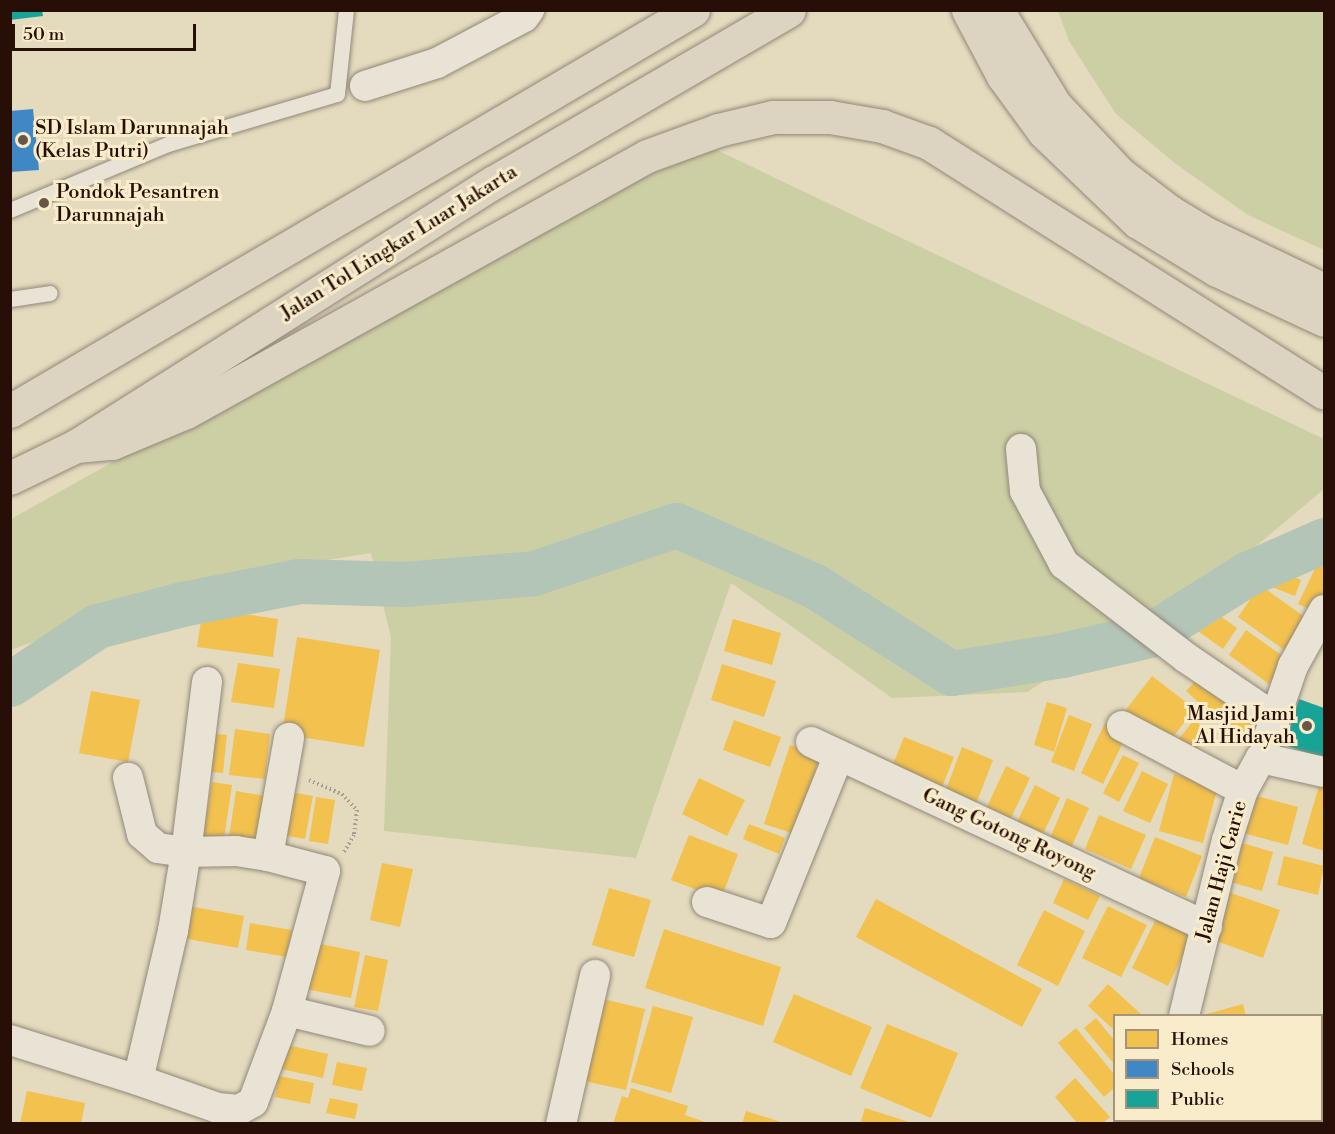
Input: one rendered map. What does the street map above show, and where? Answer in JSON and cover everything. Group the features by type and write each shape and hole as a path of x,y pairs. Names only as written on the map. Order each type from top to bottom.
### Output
{"highway":[{"path":"10,411 693,10"},
{"name":"Jalan Tol Lingkar Luar Jakarta","path":"10,478 76,446 494,182 789,10"},
{"path":"968,10 1003,76 1044,132 1138,222 1217,270 1324,320"},
{"path":"997,11 1055,105 1119,173 1161,206 1205,232 1324,290"},
{"path":"76,446 112,443 186,412 647,156 718,130 773,117 830,117 882,126 928,143 1324,393"}],"street":[{"path":"365,86 437,63 524,17 529,10"},
{"path":"1021,449 1025,491 1064,564 1185,657 1275,718"},
{"name":"Jalan Haji Garie","path":"1185,1014 1227,840 1243,790 1261,758 1293,666 1324,610"},
{"path":"138,1080 173,932 186,852 207,682"},
{"path":"1122,726 1243,790"},
{"path":"268,856 289,738"},
{"name":"Gang Gotong Royong","path":"811,742 1207,927"},
{"path":"707,902 771,923 839,755"},
{"path":"1261,758 1324,772"},
{"path":"10,1040 138,1080 188,1099 239,1110 253,1102 287,1011 325,871 268,856 236,851 186,852 158,848 142,834 128,778"},
{"path":"561,1124 595,975"},
{"path":"287,1011 370,1031"}],"lane":[{"path":"10,210 168,144 337,94 346,10"},
{"path":"10,299 50,292"}],"path":[{"path":"284,769 342,794 357,810 354,835 333,869 325,871"}],"green space":[{"path":"1058,11 1324,11 1324,250 1248,215 1176,164 1116,114 1069,41"},
{"path":"706,145 1324,439 1324,489 1249,552 1027,692 892,698 731,583 636,858 384,831 391,638 371,553 200,580 11,650 11,519 513,238"}],"building: Homes":[{"path":"1322,554 1324,593 1316,612 1298,604"},
{"path":"1270,568 1301,580 1295,596 1264,584"},
{"path":"1260,585 1309,620 1287,652 1238,617"},
{"path":"203,608 278,619 273,657 197,647"},
{"path":"1213,611 1237,628 1223,649 1198,631"},
{"path":"733,619 781,633 772,665 724,651"},
{"path":"1246,630 1287,659 1269,684 1229,655"},
{"path":"297,637 380,650 364,747 282,734"},
{"path":"238,663 280,669 274,708 231,702"},
{"path":"722,664 776,681 764,717 711,700"},
{"path":"1204,672 1261,723 1243,743 1186,691"},
{"path":"1152,676 1195,709 1168,743 1125,711"},
{"path":"91,691 140,700 128,762 79,753"},
{"path":"1047,702 1067,708 1054,752 1034,745"},
{"path":"1069,715 1092,724 1074,771 1051,762"},
{"path":"734,720 781,737 770,767 723,750"},
{"path":"1194,720 1210,733 1190,758 1173,746"},
{"path":"1105,723 1127,734 1103,784 1081,773"},
{"path":"235,729 270,734 265,779 229,775"},
{"path":"205,733 227,735 223,773 201,771"},
{"path":"904,737 954,757 942,787 892,767"},
{"path":"790,745 820,755 795,834 764,824"},
{"path":"962,747 993,760 976,804 945,792"},
{"path":"1123,755 1139,763 1119,802 1103,793"},
{"path":"1006,766 1030,778 1010,820 986,809"},
{"path":"1142,771 1168,784 1150,823 1123,811"},
{"path":"1174,774 1218,786 1203,843 1159,831"},
{"path":"699,778 745,800 727,836 682,814"},
{"path":"212,782 232,785 224,839 203,836"},
{"path":"1035,785 1060,798 1043,834 1017,822"},
{"path":"1319,786 1324,788 1324,851 1302,844"},
{"path":"236,791 271,797 265,842 229,837"},
{"path":"285,791 313,796 305,839 276,834"},
{"path":"1249,794 1298,807 1288,845 1239,832"},
{"path":"316,797 335,800 328,844 309,841"},
{"path":"1067,798 1089,808 1071,848 1050,838"},
{"path":"1099,815 1146,835 1131,869 1085,849"},
{"path":"749,824 785,838 779,854 743,839"},
{"path":"689,835 738,854 721,899 671,880"},
{"path":"1155,837 1202,856 1186,897 1139,878"},
{"path":"1232,840 1273,852 1262,891 1220,879"},
{"path":"1284,856 1324,866 1318,895 1277,885"},
{"path":"382,863 413,869 400,927 370,920"},
{"path":"1064,879 1100,896 1088,920 1053,903"},
{"path":"609,888 651,900 634,957 592,945"},
{"path":"1228,892 1280,910 1263,958 1211,939"},
{"path":"876,899 1042,989 1022,1027 856,937"},
{"path":"188,906 244,916 238,948 182,938"},
{"path":"1108,906 1147,925 1121,977 1082,958"},
{"path":"1044,910 1085,931 1058,986 1017,965"},
{"path":"1156,919 1192,936 1168,986 1132,968"},
{"path":"250,923 292,930 287,957 246,950"},
{"path":"664,929 781,967 763,1026 645,988"},
{"path":"311,942 360,952 351,998 301,988"},
{"path":"365,955 388,960 378,1011 354,1007"},
{"path":"1108,984 1141,1014 1113,1014 1113,1029 1088,1006"},
{"path":"794,994 872,1027 851,1076 773,1042"},
{"path":"603,999 645,1009 626,1090 584,1081"},
{"path":"1243,1004 1246,1014 1207,1014"},
{"path":"653,1006 693,1017 671,1093 631,1082"},
{"path":"1096,1018 1113,1039 1113,1063 1084,1028"},
{"path":"887,1024 958,1053 931,1118 860,1088"},
{"path":"1076,1028 1113,1073 1113,1089 1104,1097 1058,1043"},
{"path":"287,1045 328,1054 323,1078 281,1069"},
{"path":"337,1062 367,1068 362,1091 332,1085"},
{"path":"279,1076 314,1083 310,1104 275,1097"},
{"path":"1075,1078 1110,1117 1102,1124 1078,1124 1055,1097"},
{"path":"631,1088 688,1106 685,1115 711,1124 613,1124 622,1096 628,1098"},
{"path":"27,1091 85,1103 81,1124 20,1124"},
{"path":"330,1098 358,1104 355,1119 326,1113"},
{"path":"865,1108 912,1123 912,1124 860,1124"},
{"path":"746,1111 784,1123 784,1124 742,1124"}],"building: Schools":[{"name":"SD Islam Darunnajah (Kelas Putri)","path":"33,109 39,170 10,172 10,111"}],"building: Public":[{"path":"10,10 42,10 43,16 10,20"},
{"name":"Masjid Jami Al Hidayah","path":"1299,699 1324,708 1324,758 1284,745"}],"waterway":[{"path":"10,684 97,626 182,604 299,581 404,584 534,573 676,525 813,585 951,673 1062,655 1150,635 1247,574 1324,540"}],"place":[{"name":"SD Islam Darunnajah (Kelas Putri)","path":"23,140"},
{"name":"Pondok Pesantren Darunnajah","path":"44,203"},
{"name":"Masjid Jami Al Hidayah","path":"1307,726"}]}
